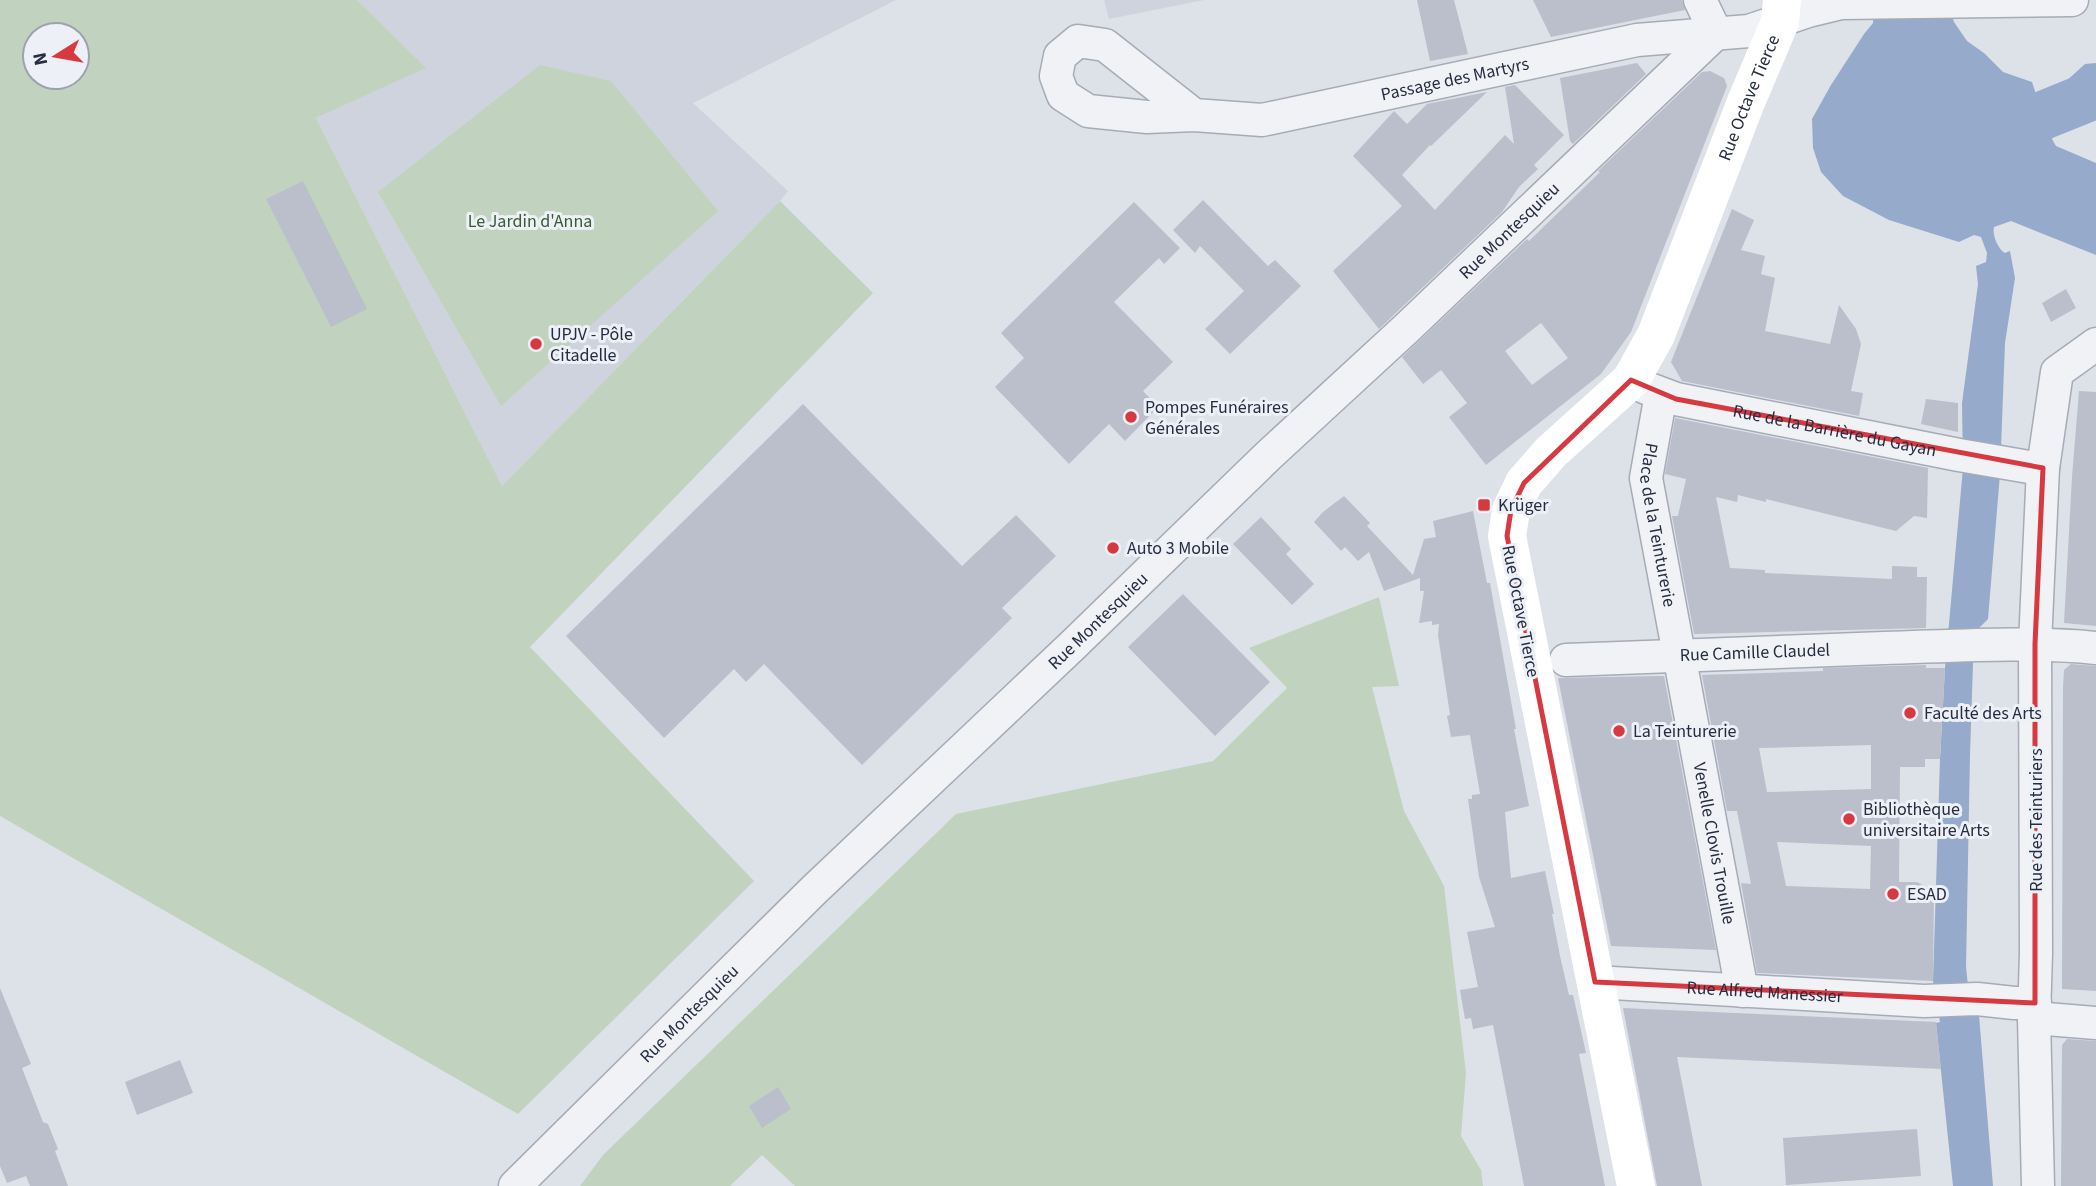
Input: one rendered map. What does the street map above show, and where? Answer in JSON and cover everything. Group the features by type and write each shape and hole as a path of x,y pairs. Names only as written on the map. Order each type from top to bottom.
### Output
{"street":[{"path":"1700,0 1716,33"},
{"name":"Passage des Martyrs","path":"1194,115 1262,120 1637,40 1749,31 1781,11 1841,3 2072,0"},
{"name":"Rue Octave Tierce","path":"1636,1186 1507,536 1511,510 1524,483 1551,452 1646,387 1656,335 1781,11"},
{"name":"Rue Montesquieu","path":"515,1186 814,890 1716,33"},
{"name":"Rue des Teinturiers","path":"2038,1186 2035,644 2043,468 2057,372 2096,344"},
{"name":"Rue de la Barrière du Gayan","path":"1646,387 1676,399 1959,455 2043,468"},
{"name":"Place de la Teinturerie","path":"1646,387 1646,478 1678,654"},
{"name":"Rue Camille Claudel","path":"1566,660 1945,645 2035,644 2096,648"},
{"name":"Venelle Clovis Trouille","path":"1678,654 1742,991"},
{"name":"Rue Alfred Manessier","path":"1595,982 1933,1001 1977,999 2014,1003 2035,1011 2096,1023"}],"highlighted area":[{"path":"1631,380 1676,399 2043,468 2035,644 2035,1003 1595,982 1507,536 1511,510 1524,483"}],"shaded area":[{"name":"UPJV - Pôle Citadelle","path":"357,0 896,0 693,103 788,191 502,486 316,118 425,68"},
{"path":"1104,0 1204,0 1109,19"}],"green space":[{"path":"0,0 357,0 426,68 316,118 502,486 780,201 873,293 530,647 754,881 518,1114 0,816"},
{"name":"Le Jardin d'Anna","path":"540,65 611,81 718,211 501,406 378,192"},
{"path":"1379,597 1399,686 1372,687 1404,811 1444,886 1466,1073 1461,1136 1481,1170 1483,1186 795,1186 762,1155 730,1186 580,1186 603,1155 956,814 1213,761 1287,688 1249,648"}],"water":[{"path":"1874,0 1947,0 1954,22 1967,41 2003,72 2032,82 2036,94 2042,96 2060,90 2085,64 2096,63 2096,117 2055,133 2052,139 2056,146 2096,163 2096,255 2011,221 1994,227 2000,248 2005,253 2010,251 2015,278 2005,343 2000,474 1988,619 1974,633 1966,967 1971,1014 1979,1015 1993,1186 1953,1186 1936,1023 1940,1022 1933,981 1945,668 1963,468 1962,403 1978,284 1976,266 1986,262 1987,253 1981,237 1974,235 1959,242 1889,220 1843,196 1821,172 1813,148 1812,119 1831,85 1873,23"}],"building":[{"path":"1417,0 1454,0 1468,54 1430,61"},
{"path":"1533,0 1682,0 1685,10 1551,37"},
{"path":"1637,63 1646,74 1573,144 1570,141 1560,78"},
{"path":"1710,71 1724,78 1727,86 1631,332 1601,374 1486,465 1449,417 1467,403 1441,370 1423,384 1402,357 1527,239 1529,241 1702,72","holes":["1541,323 1568,358 1532,385 1505,351"]},
{"path":"1515,85 1564,135 1534,165 1538,169 1519,187 1502,212 1379,329 1333,271 1402,206 1353,156 1394,111 1407,124 1427,104 1487,92 1402,175 1435,210 1505,135 1514,144 1505,87"},
{"path":"303,181 367,309 331,327 266,199"},
{"path":"1203,200 1268,266 1275,260 1301,286 1230,354 1205,329 1244,291 1200,246 1195,253 1173,230"},
{"path":"1134,202 1180,248 1164,264 1159,258 1114,302 1173,362 1143,391 1158,407 1125,441 1109,424 1069,464 995,387 1024,358 1001,333"},
{"path":"1732,209 1754,220 1741,250 1765,256 1761,274 1775,278 1765,331 1830,344 1839,305 1856,329 1861,344 1851,391 1863,393 1859,416 1682,381 1671,362"},
{"path":"2066,289 2076,308 2051,322 2042,303"},
{"path":"2079,391 2096,392 2096,626 2064,623"},
{"path":"1926,399 1958,403 1958,432 1921,424"},
{"path":"803,404 962,566 1016,515 1056,556 1002,608 1012,618 862,765 764,664 746,682 734,669 664,738 566,636"},
{"path":"1675,418 1928,468 1927,518 1914,516 1896,531 1766,499 1766,502 1738,495 1737,502 1716,497 1730,568 1765,570 1765,573 1892,579 1892,566 1917,567 1917,577 1927,577 1926,628 1694,634 1672,516 1678,516 1686,479 1665,474"},
{"path":"1344,496 1370,523 1367,526 1413,575 1424,539 1436,537 1433,521 1473,511 1487,583 1490,583 1529,806 1505,812 1511,878 1545,871 1560,956 1569,995 1573,995 1586,1053 1579,1054 1605,1186 1524,1186 1493,1025 1473,1029 1471,1018 1465,1019 1460,990 1478,987 1467,932 1495,927 1479,877 1468,799 1472,799 1472,795 1480,794 1470,735 1451,737 1438,635 1439,624 1432,625 1432,621 1419,623 1424,591 1420,591 1420,578 1384,591 1369,552 1358,561 1345,547 1341,551 1314,522"},
{"path":"1261,517 1291,549 1286,554 1314,584 1292,605 1233,544"},
{"path":"1183,594 1270,682 1215,736 1128,647"},
{"path":"2071,664 2096,666 2096,991 2062,989 2063,688 2064,670"},
{"path":"1926,665 1926,668 1945,668 1940,759 1925,759 1925,767 1900,767 1899,882 1917,882 1934,891 1933,981 1757,973 1741,883 1751,884 1737,811 1727,811 1702,675 1823,671 1823,668","holes":["1871,745 1871,789 1767,792 1759,748","1777,842 1871,846 1870,889 1786,886"]},
{"path":"1664,676 1716,950 1611,946 1558,678"},
{"path":"0,988 31,1064 22,1068 43,1122 48,1124 58,1149 55,1151 68,1186 30,1186 26,1176 7,1183 0,1166"},
{"path":"1623,1008 1936,1022 1941,1069 1677,1057 1702,1186 1657,1186"},
{"path":"2067,1039 2096,1041 2096,1186 2061,1186 2062,1045"},
{"path":"180,1060 193,1093 137,1115 125,1082"},
{"path":"778,1087 791,1109 762,1128 749,1106"},
{"path":"1917,1129 1921,1176 1786,1185 1783,1138"}],"waterway":[{"path":"1980,141 2096,94"}],"place":[{"name":"UPJV - Pôle Citadelle","path":"536,344"},
{"name":"Pompes Funéraires Générales","path":"1131,417"},
{"name":"Krüger","path":"1484,505"},
{"name":"Auto 3 Mobile","path":"1113,548"},
{"name":"Faculté des Arts","path":"1910,713"},
{"name":"La Teinturerie","path":"1619,731"},
{"name":"Bibliothèque universitaire Arts","path":"1849,819"},
{"name":"ESAD","path":"1893,894"}]}
